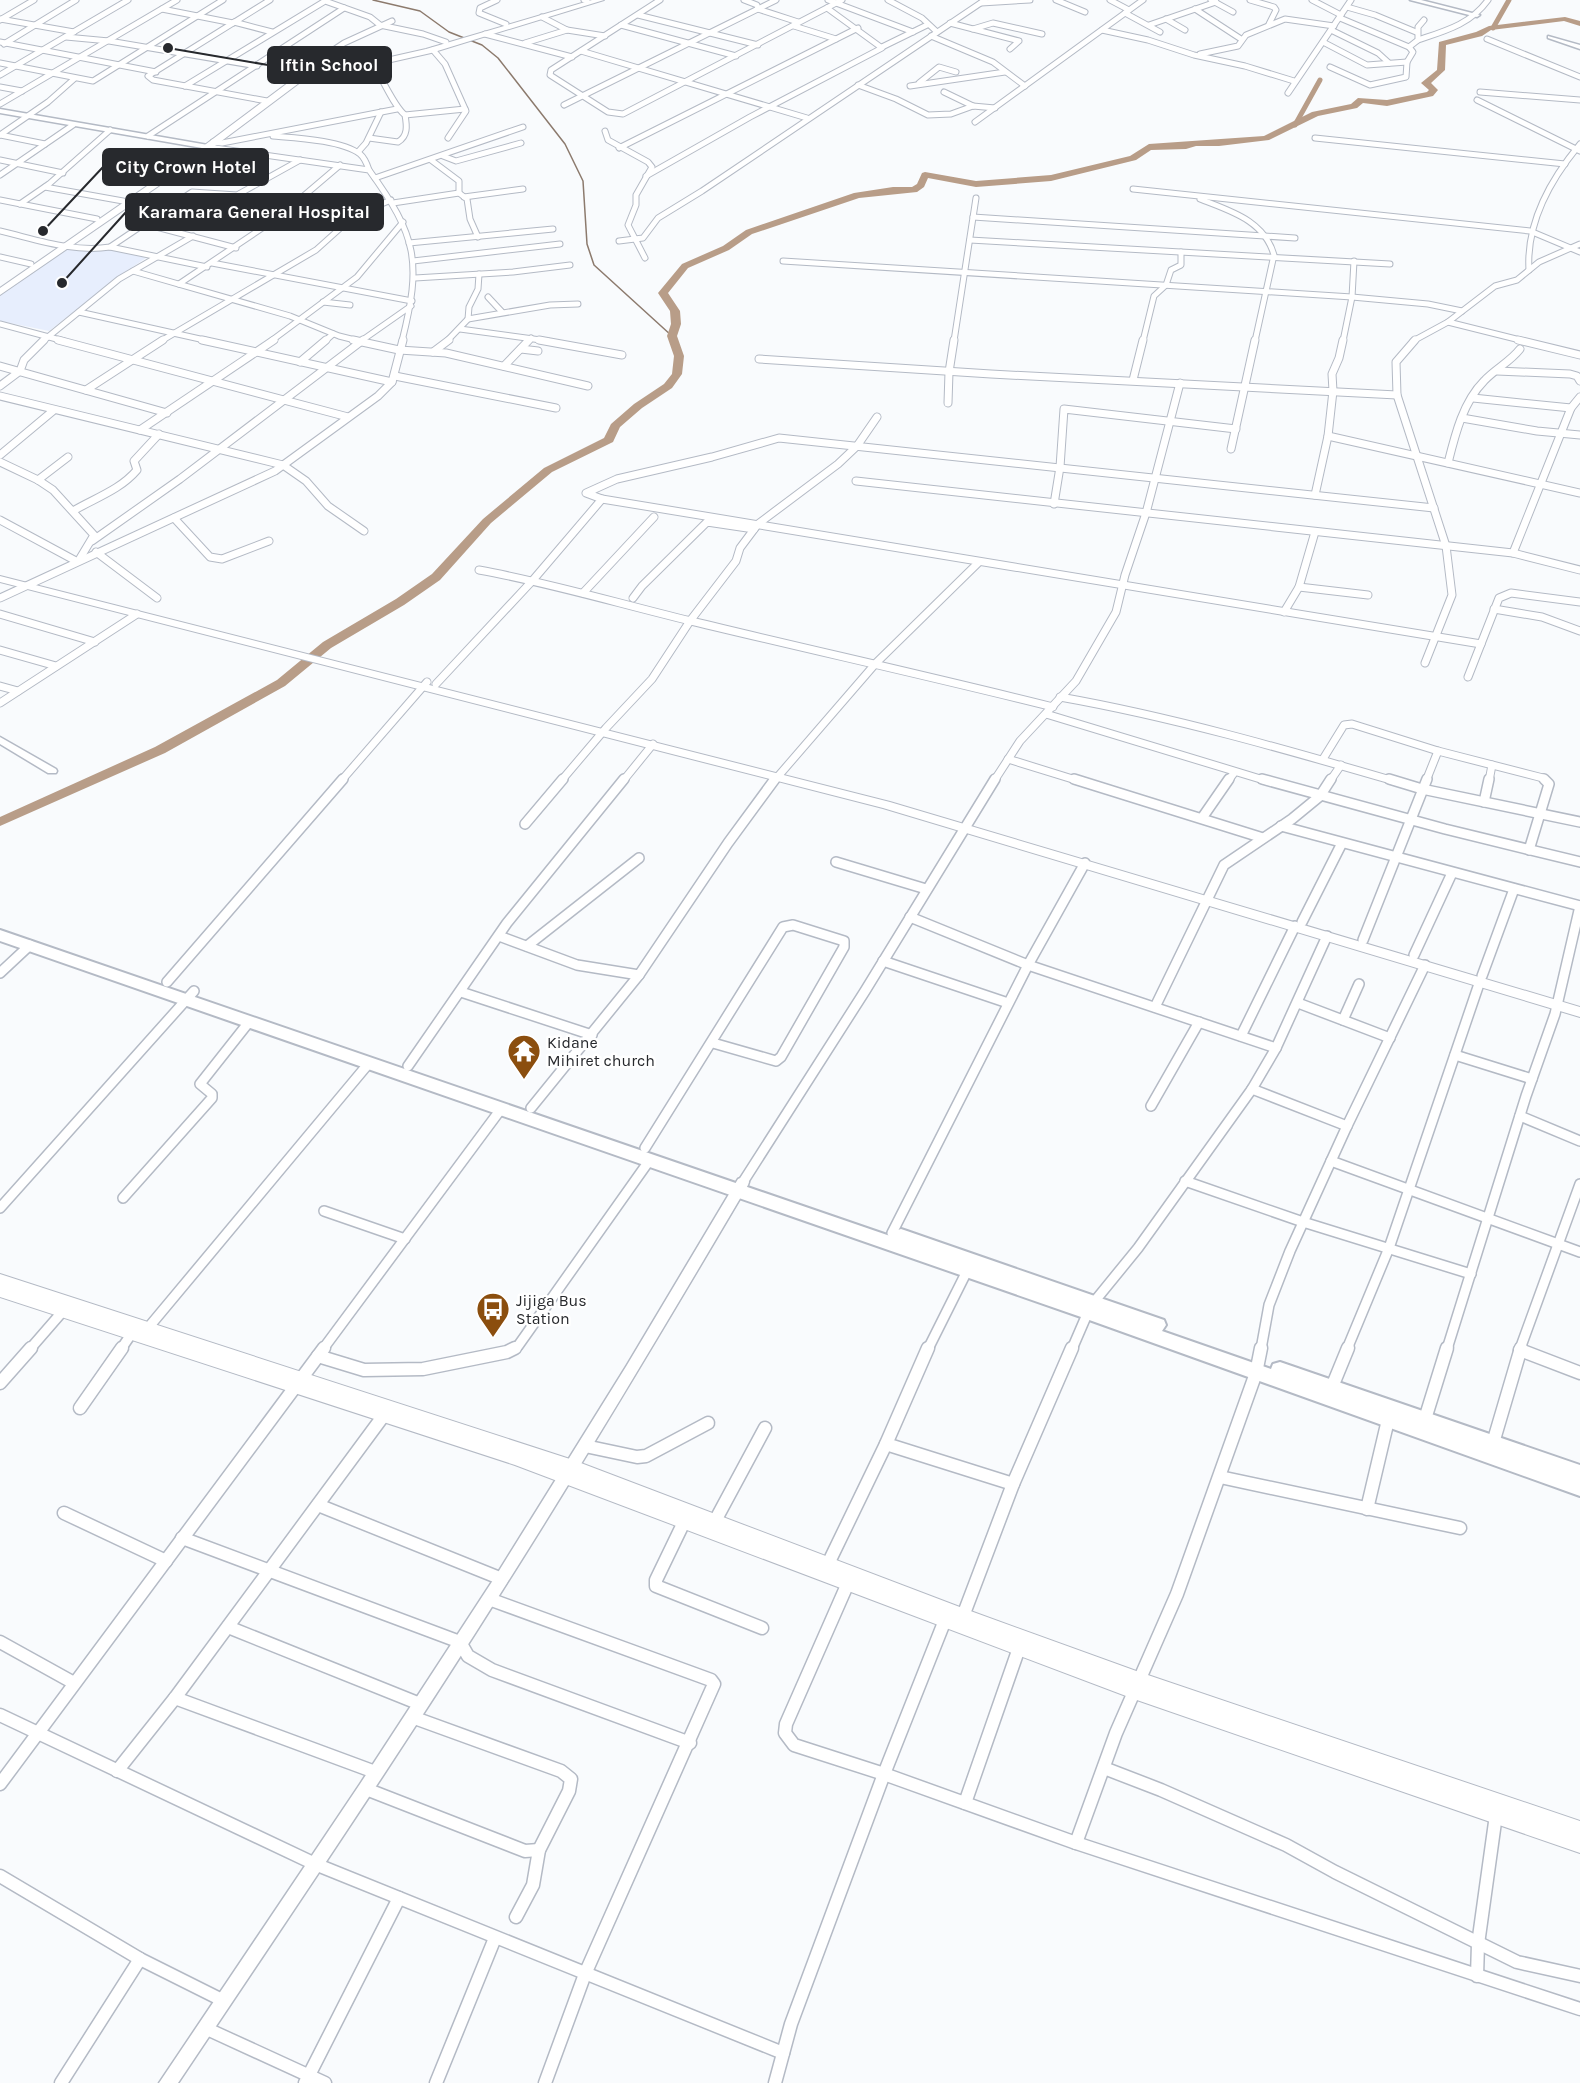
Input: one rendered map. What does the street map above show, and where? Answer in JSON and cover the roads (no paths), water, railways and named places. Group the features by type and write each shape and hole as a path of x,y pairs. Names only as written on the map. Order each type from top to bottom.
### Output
{"highway":[{"path":"0,924 167,982 190,996 249,1022 501,1109 647,1154"},
{"path":"0,935 408,1066 531,1108 647,1154 967,1271 1091,1307"},
{"path":"740,1187 892,1233 1257,1368 1388,1420 1580,1486"},
{"path":"1257,1368 1332,1388 1580,1473"}],"main road":[{"path":"481,34 506,24 587,0"},
{"path":"264,100 304,78 481,34 600,0"},
{"path":"1,289 207,144 285,83 301,76 433,50 450,42"},
{"path":"1,289 31,264 125,202"},
{"path":"0,574 136,614 273,646"},
{"path":"0,579 429,684 965,825 1298,924 1414,955 1481,979"},
{"path":"605,730 778,775"},
{"path":"965,825 1085,863 1207,897"},
{"path":"1298,924 1327,936 1481,979 1557,1002 1580,1012"},
{"path":"1557,1002 1580,1006"},
{"path":"0,1280 140,1331 715,1521 963,1616 1137,1686 1580,1844"},
{"path":"0,1291 63,1311 140,1331"},
{"path":"299,1382 384,1415 569,1472 684,1522 1019,1648 1580,1830"}],"street":[{"path":"0,20 34,0"},
{"path":"0,46 3,42 36,26 76,0"},
{"path":"0,75 128,0"},
{"path":"0,104 177,0"},
{"path":"0,63 93,81 222,0"},
{"path":"264,100 148,78 270,0"},
{"path":"497,0 480,8 479,13 506,24"},
{"path":"660,0 549,73 612,114 623,114 842,0"},
{"path":"744,0 757,5 758,9 836,39"},
{"path":"564,105 776,0"},
{"path":"828,0 913,32"},
{"path":"888,0 922,18 934,34 993,62 1025,86"},
{"path":"619,241 643,238 658,218 702,191 807,118 983,2 1010,3 1030,0"},
{"path":"1056,0 1085,12"},
{"path":"1110,0 1160,32"},
{"path":"975,122 1143,0"},
{"path":"1250,0 1274,7"},
{"path":"1312,0 1341,17 1409,47 1413,52 1407,62 1406,77 1394,82 1366,85 1330,67"},
{"path":"1288,93 1351,0"},
{"path":"1413,0 1477,15"},
{"path":"1409,47 1418,40 1457,27 1477,15 1488,0"},
{"path":"185,86 325,1 370,17 381,25 450,42"},
{"path":"1149,25 1213,1 1233,12"},
{"path":"1274,7 1279,2"},
{"path":"1269,24 1276,10 1274,7"},
{"path":"1347,7 1375,15 1416,33 1418,40"},
{"path":"148,136 344,8"},
{"path":"827,8 882,47"},
{"path":"162,9 233,22 272,32"},
{"path":"1195,9 1241,39"},
{"path":"638,15 758,45"},
{"path":"542,17 567,30 605,36"},
{"path":"1166,19 1185,30"},
{"path":"1194,55 1238,46 1241,39 1269,24 1285,19 1297,19 1333,28 1378,53 1389,63"},
{"path":"0,20 74,32"},
{"path":"1416,33 1424,20"},
{"path":"301,76 299,73 327,53 392,21"},
{"path":"950,23 1019,41 1010,49"},
{"path":"973,29 993,23 1042,34"},
{"path":"621,25 692,42 736,56"},
{"path":"646,176 877,52 882,47 927,25"},
{"path":"619,148 858,28"},
{"path":"525,43 567,30"},
{"path":"1102,30 1148,40 1194,55 1245,66 1294,81"},
{"path":"481,34 525,43 572,57"},
{"path":"66,37 109,41 257,66"},
{"path":"1550,38 1580,47"},
{"path":"1487,39 1580,77"},
{"path":"3,42 156,72"},
{"path":"1323,42 1367,65 1407,62"},
{"path":"433,50 445,64 465,109 465,115 448,138"},
{"path":"581,51 807,118"},
{"path":"369,138 392,142 402,141 408,127 405,115 397,109 392,95 372,62"},
{"path":"917,85 939,67 957,72"},
{"path":"910,86 978,78 1005,72"},
{"path":"0,135 48,102 74,79"},
{"path":"858,85 896,99 928,115 951,114 973,106"},
{"path":"0,87 22,91"},
{"path":"944,92 973,106 994,108"},
{"path":"1480,92 1580,100"},
{"path":"1477,100 1579,148 1565,164 1530,231 1527,255 1529,270"},
{"path":"207,144 397,109"},
{"path":"405,115 465,109"},
{"path":"0,111 74,125 369,170"},
{"path":"358,152 369,138 381,112"},
{"path":"0,175 74,125"},
{"path":"375,178 523,127"},
{"path":"20,204 63,173 110,130"},
{"path":"605,131 608,140 648,162 652,167 636,195 636,205 628,225 645,258"},
{"path":"0,598 32,585 96,552 252,483 284,465 378,396 393,379 415,278 403,222 392,201 358,152 333,145 264,134"},
{"path":"0,135 45,144"},
{"path":"1315,138 1565,164"},
{"path":"443,156 456,161 521,143"},
{"path":"0,160 63,173"},
{"path":"110,247 195,191 237,195 300,160"},
{"path":"431,160 459,181 461,195 467,199 470,219 478,237"},
{"path":"179,284 236,248 280,216 340,165"},
{"path":"45,187 265,227"},
{"path":"86,390 174,332 316,250 352,217 392,201 523,189"},
{"path":"1133,189 1530,231 1580,252"},
{"path":"1193,195 1246,219 1269,237 1274,257 1264,292 1231,449"},
{"path":"948,403 950,372 976,198"},
{"path":"0,200 97,219"},
{"path":"280,216 352,217"},
{"path":"973,218 1295,238"},
{"path":"140,430 301,321 357,277 403,222"},
{"path":"145,224 236,248"},
{"path":"409,243 553,229"},
{"path":"0,231 63,245 92,249 110,247 158,258 275,275 411,303"},
{"path":"0,386 20,371 28,354 119,279 193,236"},
{"path":"970,240 1390,264"},
{"path":"413,261 560,244"},
{"path":"1425,663 1452,595 1446,546 1396,395 1396,362 1419,336 1448,322 1495,286 1517,280 1539,262 1580,244"},
{"path":"1133,380 1154,296 1166,285 1171,270 1181,265 1182,252"},
{"path":"0,264 3,258 31,264"},
{"path":"783,261 1352,297 1428,304 1462,311"},
{"path":"1315,495 1328,436 1333,391 1332,374 1339,358 1352,297 1354,261"},
{"path":"415,278 570,265"},
{"path":"133,271 231,299 363,342 399,350 433,352 588,386"},
{"path":"433,352 468,319 469,307 478,289 479,274"},
{"path":"488,297 502,312"},
{"path":"323,302 350,305"},
{"path":"92,541 220,448 324,368 363,342 411,303"},
{"path":"468,319 502,312 578,304"},
{"path":"80,312 324,368 556,408"},
{"path":"1448,322 1580,355"},
{"path":"0,324 348,417"},
{"path":"460,329 531,338 622,355"},
{"path":"300,363 333,334"},
{"path":"504,366 531,338"},
{"path":"521,349 538,351"},
{"path":"1448,463 1456,429 1473,398 1490,374 1513,359 1520,349"},
{"path":"759,359 950,372 1396,395"},
{"path":"0,366 167,413"},
{"path":"1496,370 1570,374 1577,376 1580,381"},
{"path":"168,2083 366,1789 502,1579 585,1446 740,1187 785,1119 965,825 1020,741 1076,681 1092,657 1116,612 1146,513 1180,383"},
{"path":"0,396 284,465 306,481 328,506 364,531"},
{"path":"1513,553 1571,408 1580,396"},
{"path":"1473,398 1571,408"},
{"path":"1054,504 1060,467 1064,409 1236,429"},
{"path":"0,455 54,410"},
{"path":"525,825 605,730 652,679 690,621 736,561 740,548 756,527 838,464 857,446 877,417"},
{"path":"1462,418 1560,434 1580,435"},
{"path":"73,511 119,486 134,474 137,470 134,460 159,434"},
{"path":"1328,436 1580,493"},
{"path":"1434,508 779,438 712,457 617,479 586,493 602,499 756,527 1122,588 1480,644"},
{"path":"38,480 68,457"},
{"path":"0,462 38,480 53,490 94,535 78,561"},
{"path":"856,481 1513,553 1580,570"},
{"path":"167,982 429,684 533,579 602,499"},
{"path":"584,592 654,517"},
{"path":"174,518 210,557 215,559 222,560 269,542"},
{"path":"0,520 78,561"},
{"path":"633,598 642,586 706,522 756,527"},
{"path":"1284,612 1299,586 1315,532"},
{"path":"96,552 157,598"},
{"path":"531,1108 639,975 734,835 778,775 876,663 977,564"},
{"path":"479,570 533,579 690,621 1053,706"},
{"path":"1299,586 1368,595"},
{"path":"1468,677 1499,598 1511,593 1580,602"},
{"path":"1494,609 1542,617 1580,631"},
{"path":"0,614 94,642"},
{"path":"0,703 136,614"},
{"path":"0,650 56,666"},
{"path":"0,686 18,691"},
{"path":"1060,697 1132,711 1323,759 1422,789 1580,822"},
{"path":"1046,714 1233,773 1410,821 1580,862"},
{"path":"1323,759 1344,725 1347,724 1438,751 1543,778 1549,784 1529,850"},
{"path":"0,740 52,771"},
{"path":"408,1066 507,923 573,839 653,744"},
{"path":"1363,940 1438,751"},
{"path":"1008,759 1263,838"},
{"path":"1155,1007 1224,865 1320,796 1341,765"},
{"path":"1484,802 1492,765"},
{"path":"1202,818 1233,773"},
{"path":"1281,826 1580,906 1557,1002 1425,1419"},
{"path":"1241,1036 1342,843"},
{"path":"527,946 639,858"},
{"path":"836,862 926,889"},
{"path":"892,1233 1008,1003 1085,863"},
{"path":"1414,955 1452,873"},
{"path":"1332,1388 1389,1248 1514,889"},
{"path":"910,917 1028,965 1276,1048"},
{"path":"318,1356 364,1370 423,1369 507,1352 518,1346 647,1154 713,1043 783,927 793,925 844,941 844,947 781,1057 776,1061 713,1043"},
{"path":"500,936 577,965 639,975"},
{"path":"963,1616 1014,1484 1091,1307 1138,1248 1252,1089 1276,1048 1327,936"},
{"path":"0,973 30,945"},
{"path":"883,961 1008,1003"},
{"path":"1077,1844 1104,1768 1177,1594 1220,1477 1257,1368 1269,1305 1303,1222 1347,1126 1425,965"},
{"path":"1343,1020 1359,984"},
{"path":"460,992 592,1035"},
{"path":"0,1208 190,996"},
{"path":"1298,1003 1390,1038"},
{"path":"123,1198 212,1098 212,1094 200,1084 249,1022"},
{"path":"1151,1106 1199,1022"},
{"path":"1455,1055 1532,1079"},
{"path":"80,1408 140,1331 369,1063"},
{"path":"1252,1089 1347,1126"},
{"path":"0,1784 501,1109"},
{"path":"1520,1116 1580,1141"},
{"path":"1331,1161 1580,1252"},
{"path":"1185,1181 1303,1222 1471,1274"},
{"path":"1493,1443 1520,1350 1580,1184"},
{"path":"324,1211 405,1239"},
{"path":"828,1564 886,1444 940,1321 967,1271"},
{"path":"0,1383 63,1311"},
{"path":"1520,1350 1580,1373"},
{"path":"117,1771 175,1698 384,1415"},
{"path":"1367,1509 1388,1420"},
{"path":"585,1446 637,1457 646,1456 708,1423"},
{"path":"715,1521 765,1428"},
{"path":"886,1444 1014,1484"},
{"path":"1220,1477 1460,1528"},
{"path":"318,1504 502,1579"},
{"path":"64,1513 166,1561"},
{"path":"684,1522 656,1580 656,1586 762,1628"},
{"path":"182,1538 460,1642 464,1653 492,1670 690,1743"},
{"path":"848,1583 786,1724 785,1733 794,1745 884,1774 1077,1844 1580,2009"},
{"path":"489,1599 711,1680 714,1684 690,1743 585,1974 545,2083"},
{"path":"775,2083 791,2024 884,1774 945,1620"},
{"path":"228,1627 416,1711 561,1771 571,1779 569,1791 539,1850 533,1885 516,1917"},
{"path":"0,1642 74,1683"},
{"path":"965,1803 1019,1648"},
{"path":"175,1698 375,1772"},
{"path":"0,1715 315,1864 783,2053"},
{"path":"1104,1768 1161,1790 1286,1845 1516,1962 1580,1976"},
{"path":"366,1789 525,1851 539,1850"},
{"path":"1477,1976 1478,1944 1496,1815"},
{"path":"0,1876 140,1959 224,2001"},
{"path":"307,2080 399,1898"},
{"path":"436,2083 495,1938"},
{"path":"61,2083 140,1959"},
{"path":"205,2028 307,2080 325,2083"}],"waterway":[{"path":"373,0 420,11 449,32 482,45 498,58 565,144 583,181 587,244 594,265 672,336"},
{"path":"1493,28 1509,0"},
{"path":"0,822 160,750 281,683 327,645 400,602 436,577 487,521 548,470 609,440 615,426 638,406 668,386 677,374 679,356 672,336 676,324 675,311 663,293 685,266 726,248 749,232 857,195 893,190 914,190 921,185 925,175 976,184 1051,178 1133,158 1149,147 1186,146 1195,143 1266,138 1315,114 1354,106 1361,100 1387,103 1430,94 1434,90 1425,83 1433,79 1441,70 1442,44 1479,34 1489,28 1565,19 1580,24"},
{"path":"1295,125 1320,80"}],"place":[{"name":"Iftin School","path":"168,48"},
{"name":"City Crown Hotel","path":"43,231"},
{"name":"Karamara General Hospital","path":"62,283"},
{"name":"Kidane Mihiret church","path":"524,1080"},
{"name":"Jijiga Bus Station","path":"493,1338"}]}
